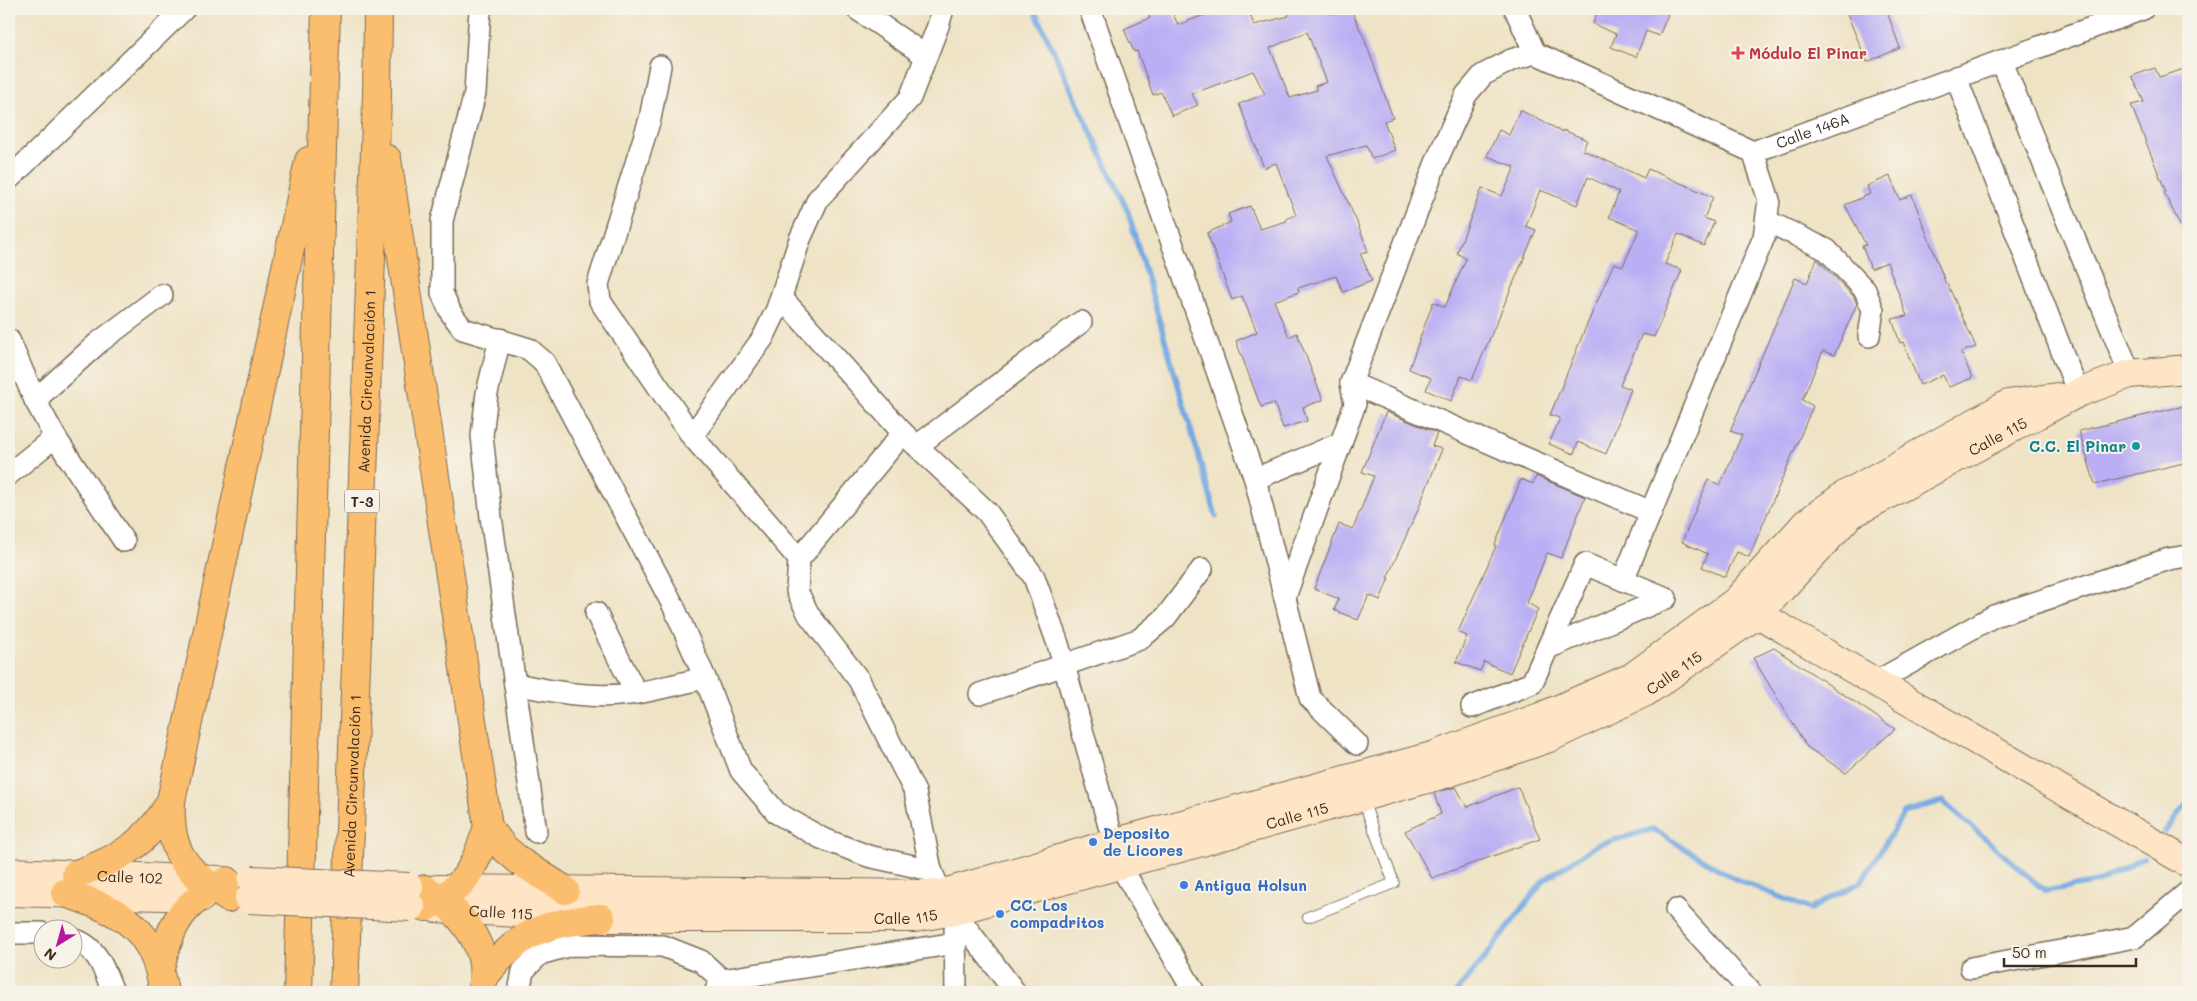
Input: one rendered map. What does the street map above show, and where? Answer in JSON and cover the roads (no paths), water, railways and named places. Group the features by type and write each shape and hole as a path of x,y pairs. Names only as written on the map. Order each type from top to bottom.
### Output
{"main road":[{"path":"298,992 326,9"},
{"name":"Avenida Circunvalación 1","path":"344,992 377,95 378,9"},
{"path":"162,981 167,942 177,920 225,889 187,867 178,852 172,835 171,801 324,94"},
{"path":"377,95 488,826 504,848 522,863 565,890"},
{"name":"Calle 115","path":"432,898 565,890 942,892 1361,797 1445,774 1549,738 1646,692 1747,608 1850,514 2078,393 2130,374 2188,369"},
{"path":"1747,608 2188,863"},
{"name":"Calle 115","path":"1116,854 1432,756 1540,717 1632,677 1747,608"},
{"path":"162,981 152,948 138,930 121,915 70,884 135,846 156,825 171,801"},
{"path":"483,984 481,953 465,921 432,898 476,860 488,826"},
{"name":"Calle 102","path":"9,872 70,884 432,898"},
{"name":"Calle 102","path":"9,892 70,884"},
{"name":"Calle 115","path":"432,898 601,918 914,918 942,892"},
{"path":"483,984 501,955 519,940 536,930 565,921 601,918"}],"street":[{"path":"9,179 184,9"},
{"path":"480,9 474,93 442,221 442,293 451,313 463,328 528,349 544,362 673,605 705,678 741,770 777,813 829,841 868,856 942,892 1015,992"},
{"path":"857,9 926,56"},
{"path":"692,436 763,338 781,297 800,238 818,199 910,98 938,26 942,9"},
{"path":"1090,9 1255,478 1310,698 1357,744"},
{"path":"1515,9 1535,53"},
{"name":"Calle 146A","path":"1753,152 2143,9"},
{"path":"1285,597 1355,404 1351,383 1437,160 1466,95 1483,75 1510,60 1535,53 1753,152 1769,200 1764,237 1623,580"},
{"path":"2002,62 2130,374"},
{"path":"660,66 650,119 598,284 600,301 692,436 799,559"},
{"path":"1956,77 2078,393"},
{"path":"1766,221 1827,250 1865,290 1873,310 1869,336"},
{"path":"35,400 98,343 162,295"},
{"path":"781,297 910,440 987,512 1034,577 1064,666 1116,854 1194,992"},
{"path":"956,992 956,944 915,792 859,680 809,614 797,590 799,559 910,440 1081,322"},
{"path":"500,339 488,393 482,436 491,517 536,832"},
{"path":"9,340 35,400 54,436 124,541"},
{"path":"1351,383 1651,512"},
{"path":"9,474 54,436"},
{"path":"1255,478 1341,443"},
{"path":"1876,682 1994,616 2169,559 2188,556"},
{"path":"1472,707 1532,683 1586,564 1666,598 1548,648"},
{"path":"980,694 1140,639 1165,618 1202,569"},
{"path":"596,613 636,693"},
{"path":"515,684 568,694 610,695 636,693 705,678"},
{"path":"1971,968 2135,937 2188,892"},
{"path":"1676,910 1750,992"},
{"path":"9,933 32,933"},
{"path":"82,944 102,962 112,992"},
{"path":"519,992 523,972 540,954 572,945 663,946 702,961 719,986 956,944"}],"lane":[{"path":"1308,917 1394,883 1361,797"}],"waterway":[{"path":"1034,9 1128,212 1216,516"},
{"path":"1456,992 1544,880 1597,845 1653,829 1733,878 1810,909 1861,882 1904,813 1942,801 2045,891 2099,882 2144,858"},
{"path":"2164,832 2188,803"}],"place":[{"name":"Módulo El Pinar","path":"1738,53"},
{"name":"C.C. El Pinar","path":"2136,446"},
{"name":"Deposito de Licores","path":"1093,842"},
{"name":"Antigua Holsun","path":"1184,885"},
{"name":"CC. Los compadritos","path":"1000,914"}]}
